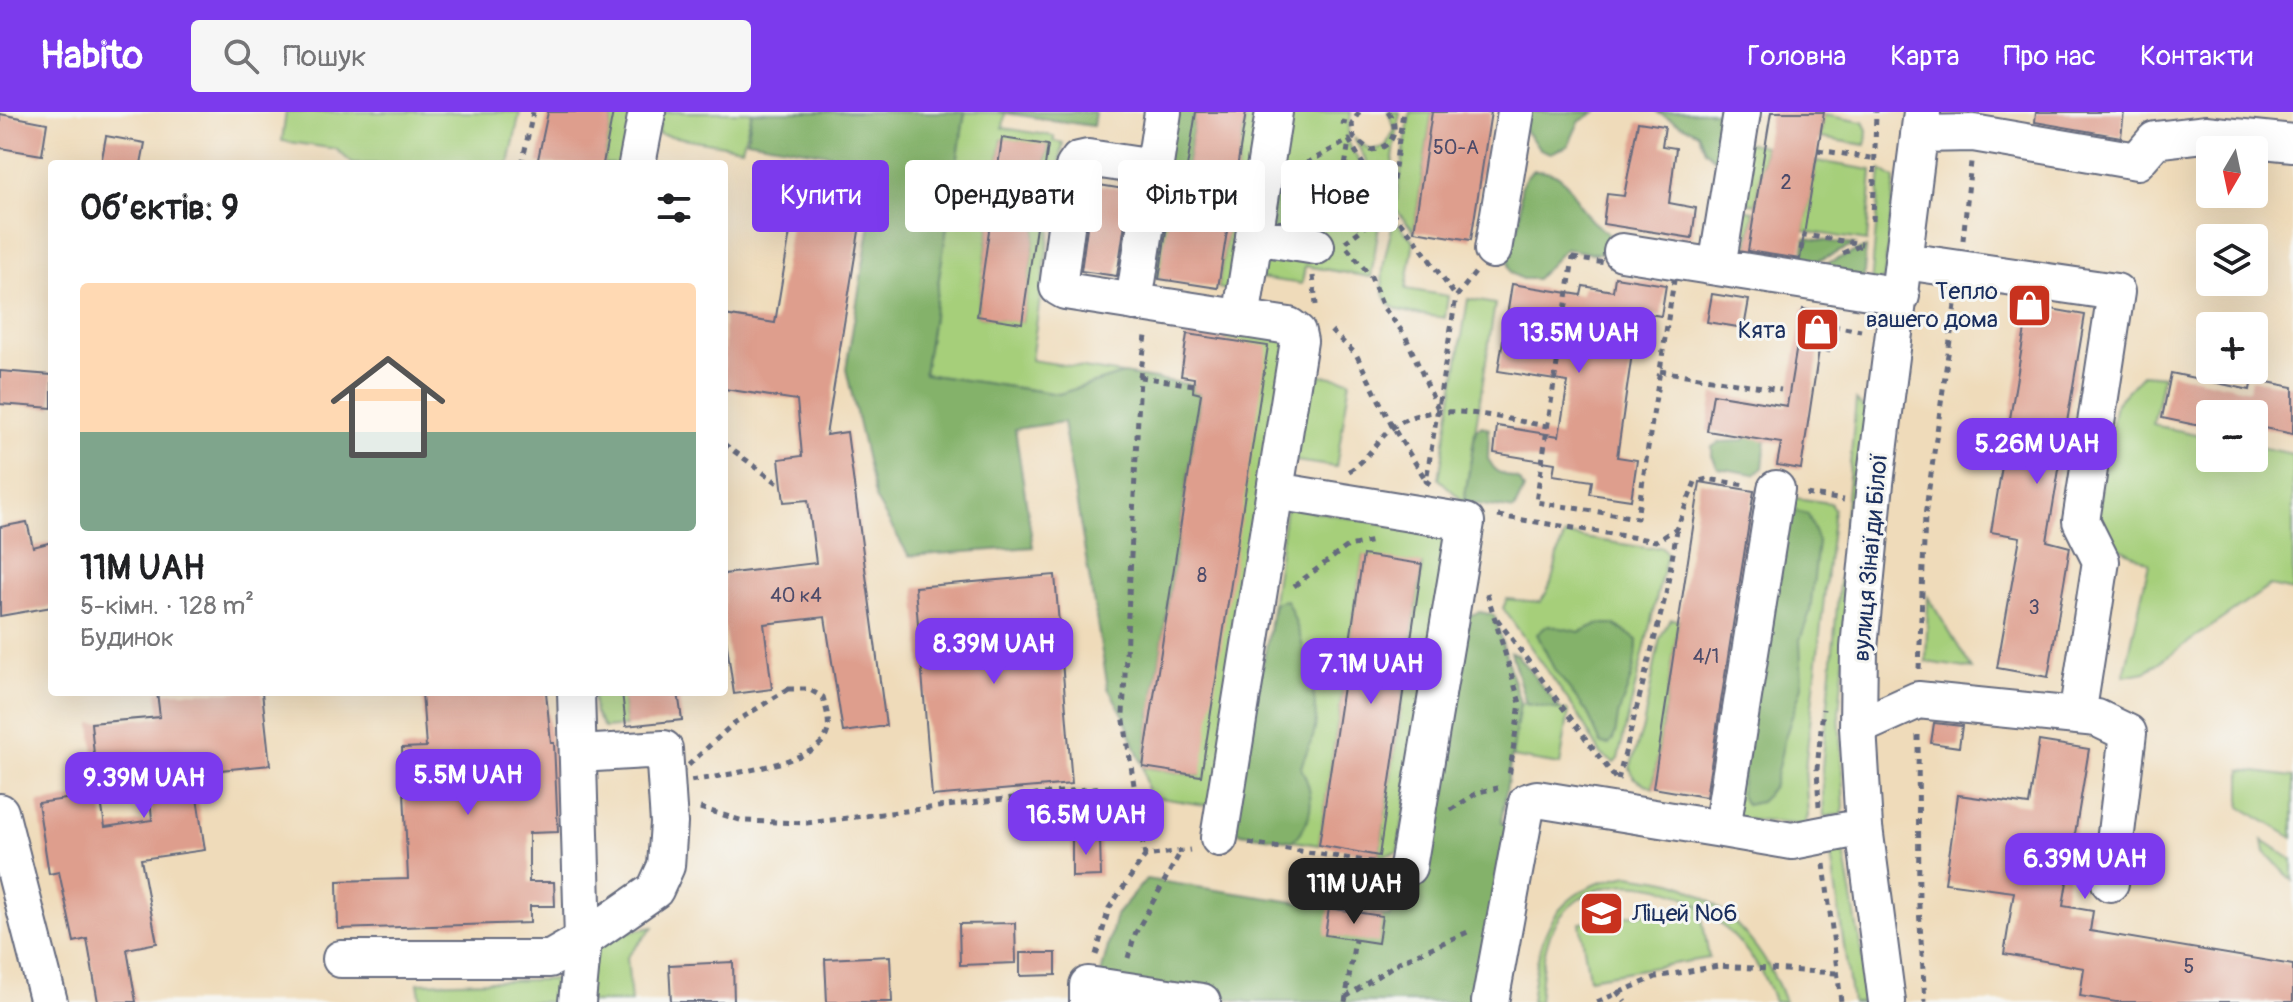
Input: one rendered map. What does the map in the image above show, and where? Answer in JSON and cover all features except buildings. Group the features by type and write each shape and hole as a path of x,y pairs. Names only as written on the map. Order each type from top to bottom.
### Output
{"street":[{"path":"638,160 647,112"},
{"path":"1155,160 1163,112"},
{"path":"1493,250 1516,112"},
{"path":"1717,267 1742,112"},
{"path":"1265,168 1273,116"},
{"path":"1920,123 2137,161 2155,140 2205,134 2293,143"},
{"name":"вулиця Зінаїди Білої","path":"1887,1002 1864,827 1858,727 1859,648 1875,483 1884,294 1905,261 1920,123"},
{"path":"1118,163 1088,158 1079,160 1074,167 1058,287 1289,326 1299,341 1219,838"},
{"path":"1143,303 1149,232"},
{"path":"1241,319 1255,232"},
{"path":"1254,236 1329,235"},
{"path":"1622,252 1884,294"},
{"path":"1905,261 2116,292 2081,521 2101,561 2077,716"},
{"path":"1722,829 1776,489"},
{"path":"1275,491 1473,520 1408,867"},
{"path":"576,696 583,940 577,1002"},
{"path":"1858,727 1918,700 2097,718 2128,733 2110,883"},
{"path":"341,959 550,959 655,890 666,866 679,794 664,749 578,754"},
{"path":"1490,1002 1527,802 1537,799 1792,841 1864,827"},
{"path":"0,812 49,1002"},
{"path":"1088,994 1143,993 1202,1002"}],"path":[{"path":"523,160 533,112"},
{"path":"1346,160 1356,112"},
{"path":"1352,124 1358,144 1378,150 1394,136 1394,121 1388,112"},
{"path":"1396,160 1403,112"},
{"path":"1872,231 1877,159 1875,112"},
{"path":"1273,116 1291,160"},
{"path":"1341,122 1352,124"},
{"path":"1925,1002 1919,908 1918,700 1925,516 1960,269 1973,133"},
{"path":"1349,140 1361,160"},
{"path":"1312,160 1349,140"},
{"path":"1818,150 1877,159"},
{"path":"1398,219 1456,297"},
{"path":"1327,232 1371,277 1383,307 1405,335 1438,410"},
{"path":"1329,235 1339,232"},
{"path":"1804,235 1871,245 1884,294"},
{"path":"1426,481 1456,297 1493,250"},
{"path":"1573,258 1675,274 1660,371 1637,518 1536,502 1573,258"},
{"path":"1088,994 1109,908 1145,856 1123,714 1143,303"},
{"path":"1289,326 1327,328 1356,354 1392,426 1426,481 1473,520 1656,541 1668,537 1677,528"},
{"path":"1833,326 1861,331"},
{"path":"1660,371 1781,390"},
{"path":"1140,377 1194,385"},
{"path":"1343,475 1366,461 1392,426 1438,410 1548,426"},
{"path":"728,447 782,486"},
{"path":"1618,781 1666,594 1677,528 1695,482 1707,479 1845,501"},
{"path":"1255,614 1348,546 1382,540"},
{"path":"1486,589 1520,703 1507,786"},
{"path":"1494,615 1569,711 1597,759 1618,781 1666,820"},
{"path":"788,689 808,689 823,697 830,725 820,744 786,760 679,794 764,701 788,689"},
{"path":"679,794 743,821 807,823 1102,787"},
{"path":"1145,856 1206,847 1219,838 1408,867"},
{"path":"1143,993 1127,964 1135,934 1181,852"},
{"path":"1345,1000 1399,962 1467,933 1507,899"},
{"path":"1345,1000 1355,940"},
{"path":"1597,1002 1656,977 1718,966 1836,973"},
{"path":"1617,991 1625,1002"}],"green space":[{"path":"286,112 520,112 510,160 348,160 336,149 282,141"},
{"path":"613,112 633,112 624,160 604,160"},
{"path":"662,112 752,112 742,148 658,134"},
{"path":"752,112 965,112 957,160 905,160 905,232 946,232 924,374 1059,394 1123,374 1194,385 1193,392 1201,394 1143,767 1123,714 1108,688 1063,422 1015,429 1033,547 909,556 876,500 846,369 869,232 889,232 889,160 863,160 747,140"},
{"path":"965,112 1005,113 1003,128 1054,136 1054,141 1063,143 1060,160 1046,160 1048,146 1002,139 999,160 957,160"},
{"path":"998,112 1095,112 1093,126"},
{"path":"1172,112 1196,112 1188,160 1164,160"},
{"path":"1246,112 1267,112 1258,160 1238,160"},
{"path":"1279,112 1351,112 1347,141 1358,160 1281,160 1281,232 1378,232 1371,277 1305,266 1302,284 1259,278 1268,234"},
{"path":"1388,112 1400,112 1393,160 1366,160 1354,138 1370,150 1385,147 1395,129"},
{"path":"1410,112 1432,112 1414,231 1398,212 1398,190"},
{"path":"1526,112 1595,112 1579,122 1568,146 1551,153 1540,149 1523,128"},
{"path":"1656,112 1735,112 1723,158 1715,159 1705,150 1698,133"},
{"path":"1824,115 1863,122 1867,130 1866,145 1820,138"},
{"path":"1742,142 1765,146 1756,204 1732,200"},
{"path":"1816,161 1872,170 1867,241 1804,231"},
{"path":"1533,170 1556,174 1563,180 1591,220 1614,241 1599,253 1565,249 1536,279 1522,279 1511,273 1508,260 1519,223 1521,189"},
{"path":"1881,170 1895,179 1884,279 1871,286"},
{"path":"1281,196 1281,232 1270,231 1272,198"},
{"path":"1731,207 1754,211 1745,266 1724,253"},
{"path":"1398,224 1414,241 1406,289 1448,296 1445,318 1406,312 1388,301 1382,280 1391,232 1398,232"},
{"path":"946,232 989,232 977,316 1022,322 1035,232 1050,232 1031,360 1122,374 1059,394 924,374"},
{"path":"1152,232 1176,232 1168,280 1145,276"},
{"path":"1227,232 1244,232 1232,291 1218,288"},
{"path":"1806,238 1855,245 1801,268"},
{"path":"1866,247 1863,285 1803,273"},
{"path":"1468,299 1495,304 1464,502 1439,479"},
{"path":"1226,326 1289,340 1217,807 1148,796 1143,767 1200,776"},
{"path":"1303,372 1350,380 1336,467 1289,460"},
{"path":"2143,374 2163,376 2153,425 2196,434 2196,472 2268,472 2268,449 2293,454 2293,591 2270,586 2145,672 2124,676 2149,563 2112,544 2095,522 2116,403"},
{"path":"1856,400 1866,411 1839,712 1844,807 1842,814 1824,817 1822,768"},
{"path":"1482,426 1489,429 1488,459 1496,471 1520,481 1524,489 1514,510 1464,502 1476,429"},
{"path":"1748,436 1766,438 1763,468 1754,474 1718,468 1712,456 1712,447 1720,442 1743,441"},
{"path":"1782,496 1830,503 1834,509 1805,768 1808,816 1804,825 1731,818"},
{"path":"1286,506 1448,536 1398,852 1379,856 1422,565 1363,556 1319,845 1241,833"},
{"path":"1796,511 1808,514 1818,542 1810,612 1800,640 1802,686 1774,785 1760,802 1746,805 1740,794 1784,520"},
{"path":"1565,535 1647,548 1662,547 1667,554 1618,759 1614,763 1601,754 1575,710 1503,608 1507,599 1540,602 1550,586"},
{"path":"1928,597 1972,669 1926,662"},
{"path":"1286,600 1308,666 1316,721 1301,768 1309,788 1309,816 1292,841 1241,833 1231,826 1275,602"},
{"path":"1480,612 1494,615 1520,703 1501,823 1513,825 1484,1002 1249,1002 1100,978 1116,915 1146,879 1390,917 1415,870 1435,789 1444,779 1452,754 1454,725 1447,692 1463,617"},
{"path":"1670,619 1679,620 1653,788 1634,778 1630,768 1643,727 1660,638"},
{"path":"1598,624 1614,624 1637,640 1632,675 1609,745 1601,744 1587,712 1554,669 1537,634 1548,625 1579,632"},
{"path":"1511,652 1517,655 1561,710 1526,704"},
{"path":"593,696 622,696 626,726 604,728 595,713"},
{"path":"1520,703 1569,711 1560,765 1512,757"},
{"path":"2241,770 2293,777 2293,838 2241,807"},
{"path":"2263,840 2293,860 2293,881 2265,852"},
{"path":"1842,845 1870,1002 1852,1002 1830,848"},
{"path":"1629,875 1678,884 1729,917 1757,948 1785,1002 1774,1002 1754,960 1700,906 1709,958 1589,978 1580,923 1698,905 1659,888 1637,885 1595,891 1577,900 1562,915 1547,943 1539,1002 1531,1002 1539,954 1554,917 1582,891"},
{"path":"653,927 627,957 631,1002 577,1002 583,940"},
{"path":"570,979 567,1002 421,1002 418,983"}],"place":[{"name":"Тепло вашего дома","path":"2029,305"},
{"name":"Кята","path":"1817,330"},
{"name":"Ліцей №6","path":"1601,913"}]}
